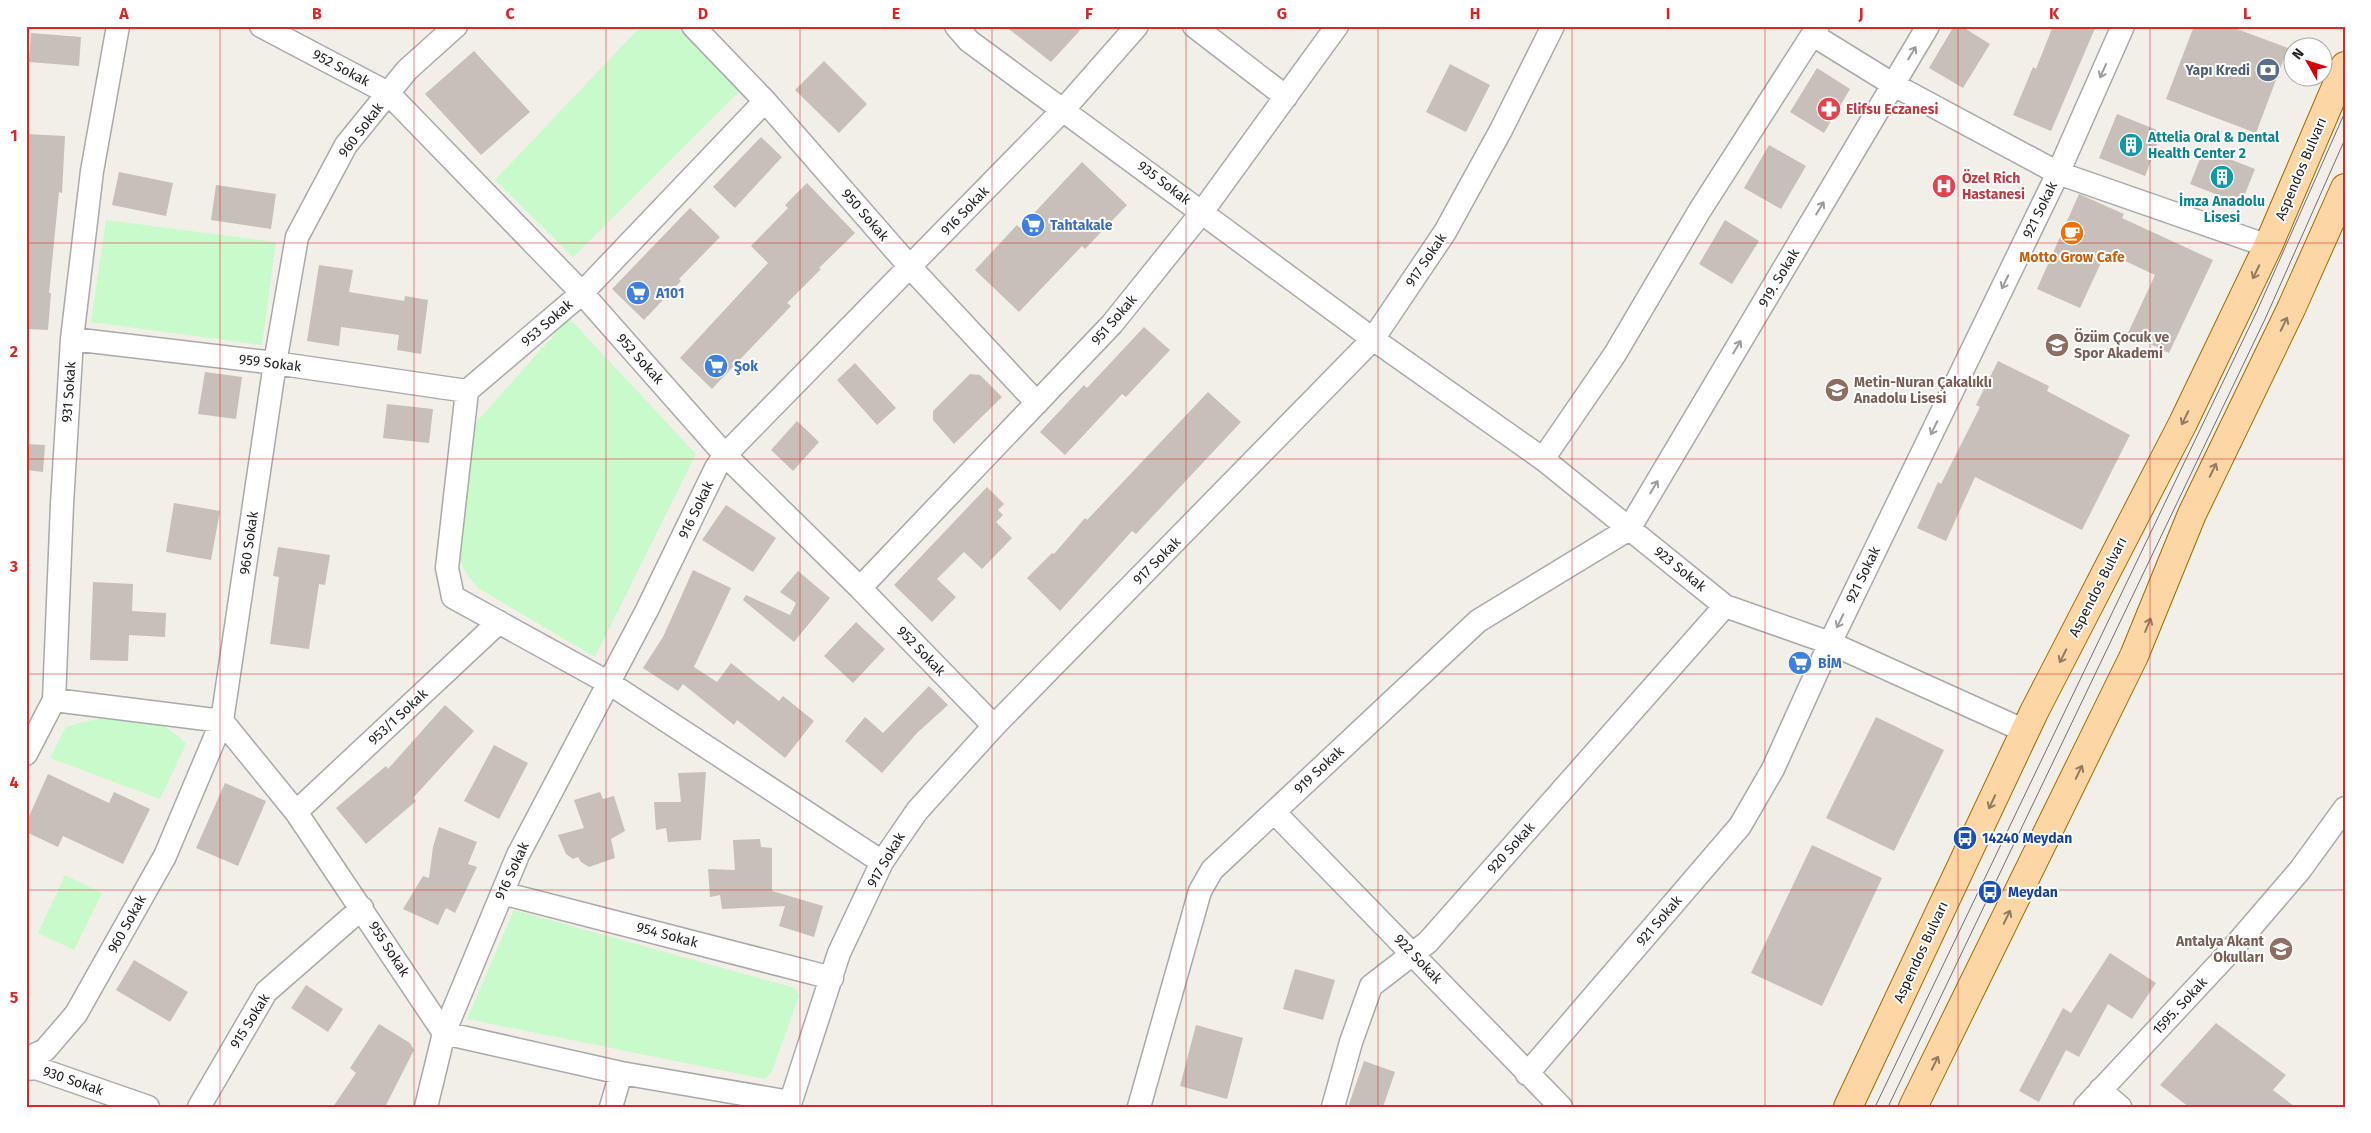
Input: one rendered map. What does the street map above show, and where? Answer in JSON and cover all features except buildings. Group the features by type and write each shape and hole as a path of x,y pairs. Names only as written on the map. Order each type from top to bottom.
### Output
{"main road":[{"name":"Aspendos Bulvarı","path":"1848,1107 2025,731 2183,423 2268,246 2345,66"},
{"path":"1913,1107 2134,656 2192,514 2291,309 2345,188"}],"street":[{"name":"931 Sokak","path":"26,754 54,700 72,339 92,171 118,26"},
{"name":"952 Sokak","path":"261,26 388,93 582,293 726,455 860,588 994,726"},
{"name":"960 Sokak","path":"26,1059 45,1050 76,1014 165,856 222,721 275,363 297,238 346,145 407,70 456,26"},
{"name":"950 Sokak","path":"694,26 765,100 911,268 1037,403"},
{"name":"935 Sokak","path":"956,26 969,41 1064,109 1373,339"},
{"name":"916 Sokak","path":"426,1107 444,1033 518,855 609,683 716,468 726,455 911,268 1064,109 1137,26"},
{"path":"1194,26 1286,97"},
{"name":"951 Sokak","path":"860,588 1112,324 1202,212 1337,26"},
{"name":"917 Sokak","path":"789,1104 839,953 882,862 917,810 994,726 1373,339 1446,232 1501,130 1553,26"},
{"name":"919. Sokak","path":"1629,529 1928,26"},
{"name":"921 Sokak","path":"1527,1074 1740,826 1773,769 1830,643 2058,174 2123,26"},
{"path":"1543,459 1615,354 1700,210 1815,31 1894,85 2058,174 2268,246"},
{"name":"953 Sokak","path":"468,391 582,293 765,100"},
{"name":"959 Sokak","path":"72,339 275,363 468,391"},
{"name":"923 Sokak","path":"1373,339 1543,459 1725,606 1830,643 2025,731"},
{"path":"468,391 447,568 453,597 609,683 882,862"},
{"name":"919 Sokak","path":"1139,1107 1200,891 1212,870 1478,621 1629,529"},
{"name":"920 Sokak","path":"1333,1107 1371,986 1414,954 1435,934 1725,606"},
{"name":"953/1 Sokak","path":"296,812 499,622"},
{"path":"54,700 222,721"},
{"name":"955 Sokak","path":"222,721 296,812 444,1033"},
{"name":"1595. Sokak","path":"2092,1099 2227,955 2300,870 2345,808"},
{"name":"922 Sokak","path":"1274,812 1561,1107"},
{"name":"954 Sokak","path":"502,893 832,978"},
{"name":"915 Sokak","path":"199,1107 266,992 362,908"},
{"path":"444,1033 621,1073 789,1104"},
{"name":"930 Sokak","path":"26,1069 36,1068 148,1107"},
{"path":"611,1107 621,1073"},
{"path":"2092,1099 2120,1107"}],"green space":[{"path":"641,26 677,26 741,90 573,257 495,180"},
{"path":"106,220 276,242 262,345 91,322"},
{"path":"569,318 696,454 595,657 478,588 466,573 461,562 463,496 472,427"},
{"path":"115,716 145,720 162,725 186,744 160,799 50,758 66,727"},
{"path":"65,875 102,893 74,950 38,933"},
{"path":"514,910 795,988 799,996 772,1071 765,1079 467,1019"}],"tram line":[{"path":"1875,1107 2257,311 2345,112"},
{"path":"1888,1107 2266,317 2345,139"}],"place":[{"name":"Yapı Kredi","path":"2268,70"},
{"name":"Elifsu Eczanesi","path":"1829,109"},
{"name":"Attelia Oral & Dental Health Center 2","path":"2131,145"},
{"name":"İmza Anadolu Lisesi","path":"2222,177"},
{"name":"Özel Rich Hastanesi","path":"1944,186"},
{"name":"Tahtakale","path":"1033,225"},
{"name":"Motto Grow Cafe","path":"2072,233"},
{"name":"A101","path":"638,293"},
{"name":"Özüm Çocuk ve Spor Akademi","path":"2057,345"},
{"name":"Şok","path":"716,366"},
{"name":"Metin-Nuran Çakalıklı Anadolu Lisesi","path":"1837,390"},
{"name":"BİM","path":"1800,663"},
{"name":"14240 Meydan","path":"1965,838"},
{"name":"Meydan","path":"1990,892"},
{"name":"Antalya Akant Okulları","path":"2281,949"}]}
